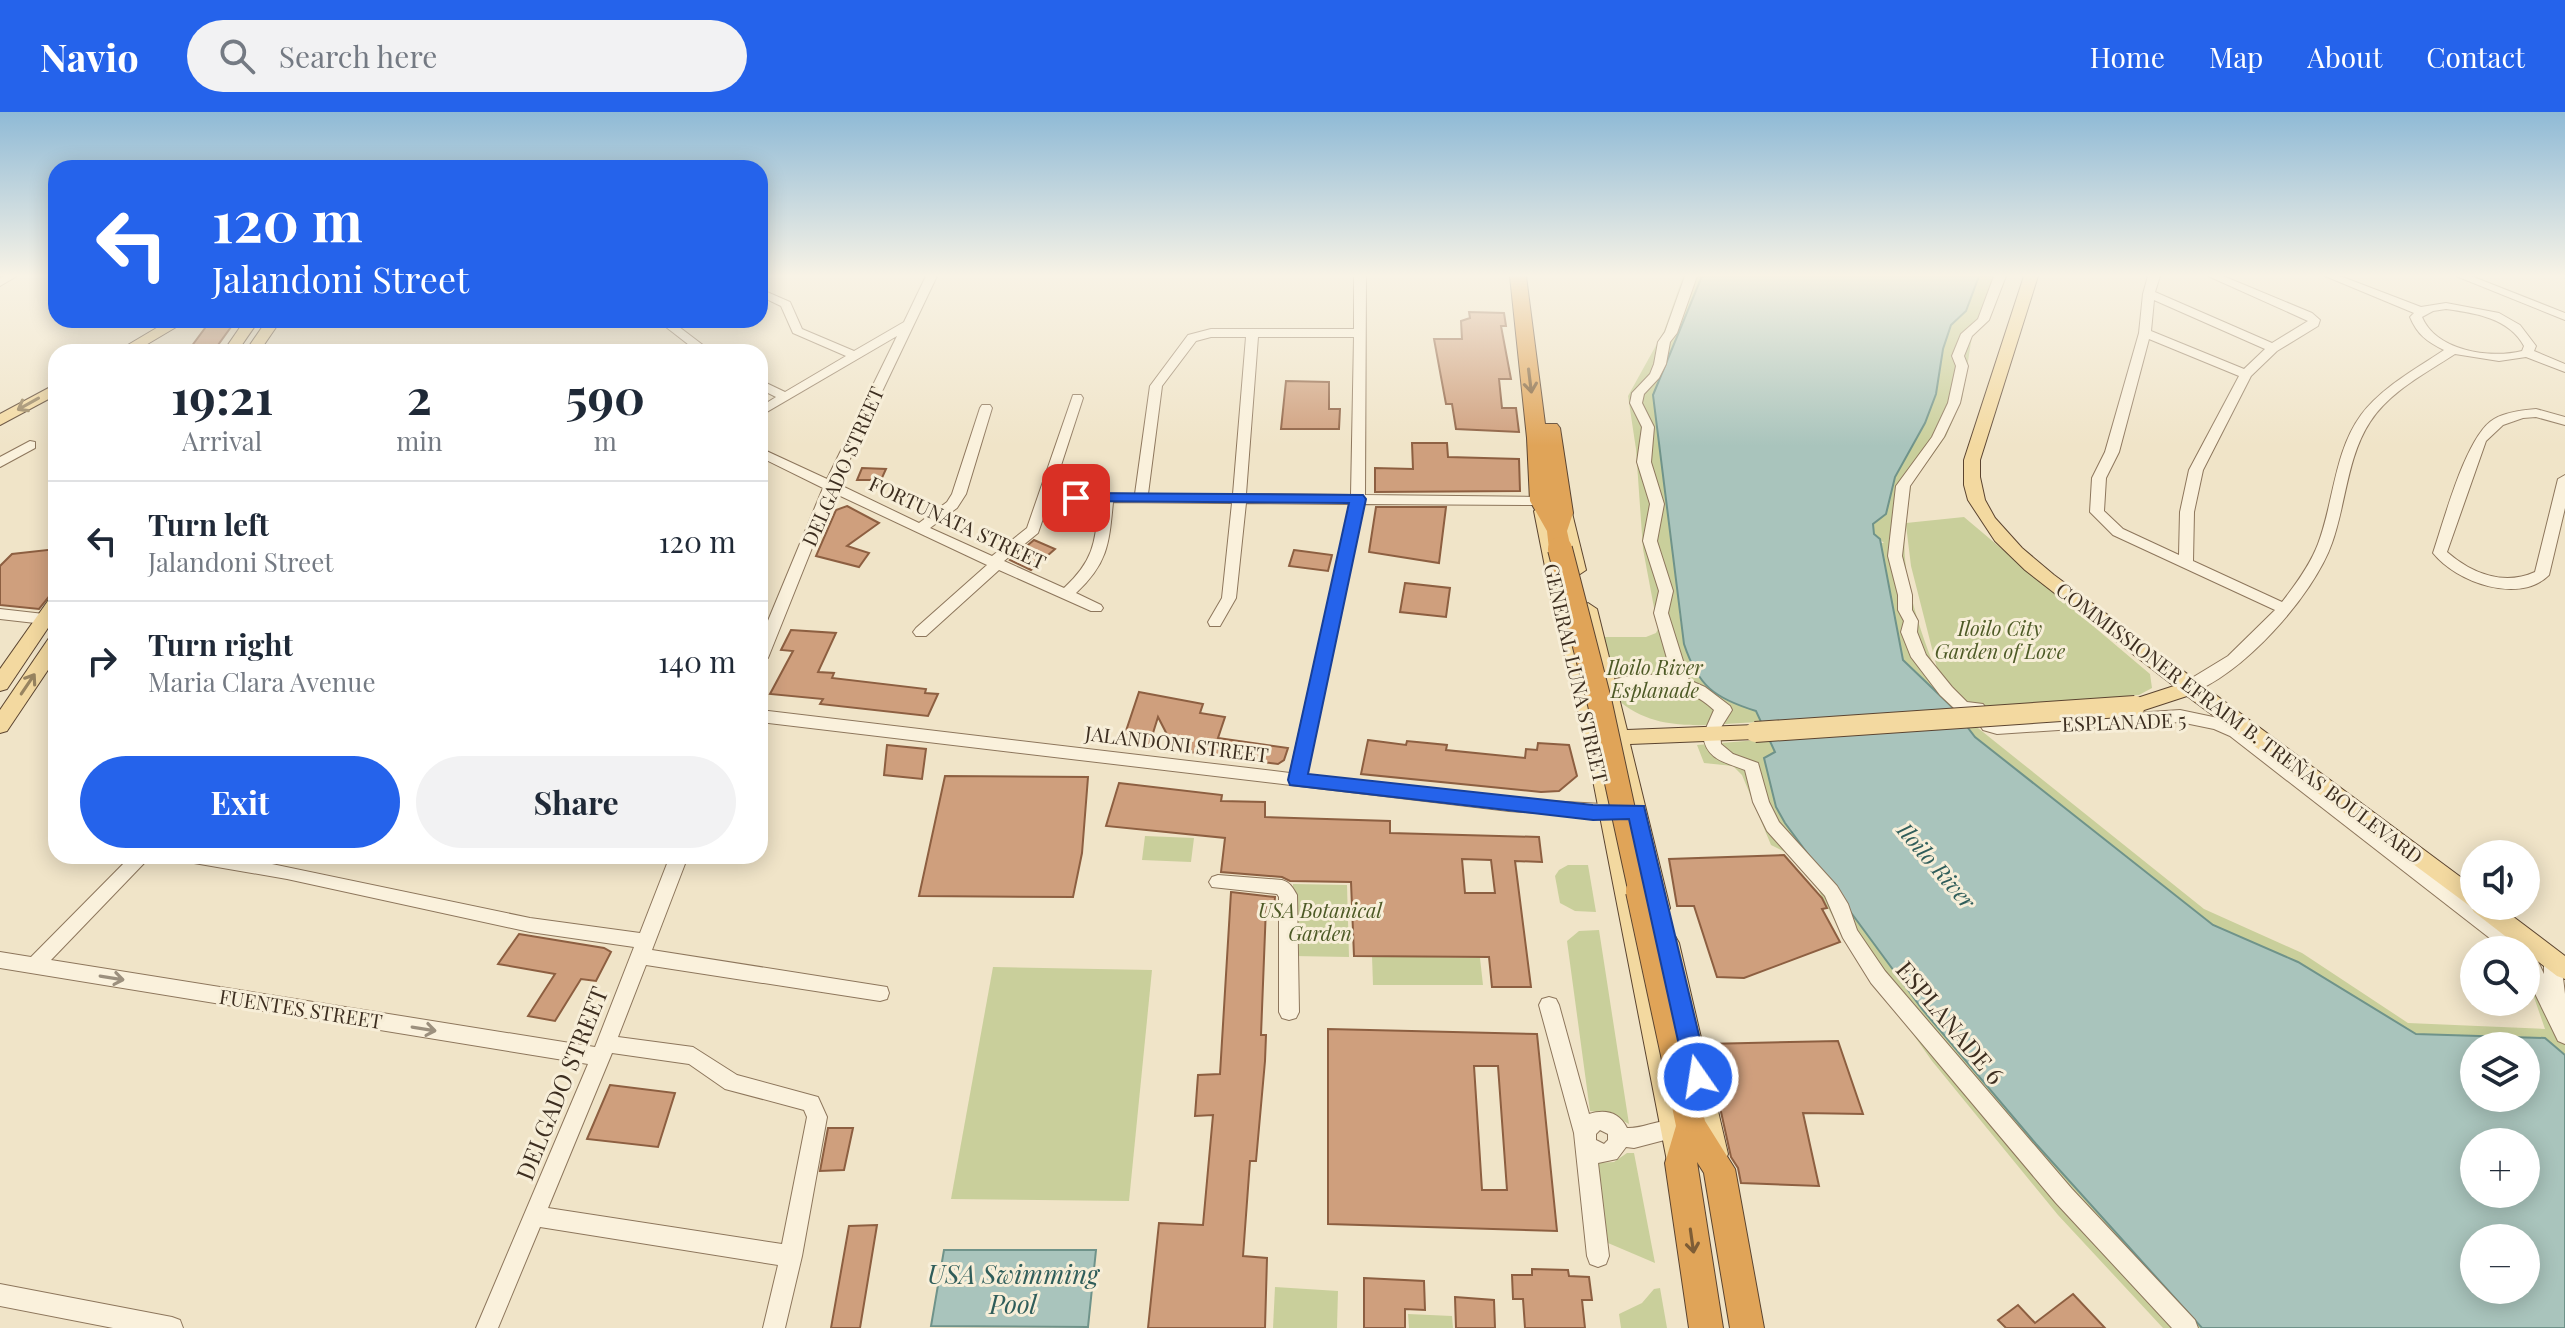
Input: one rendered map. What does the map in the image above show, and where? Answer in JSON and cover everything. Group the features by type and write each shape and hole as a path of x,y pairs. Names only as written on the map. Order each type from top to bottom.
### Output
{"highway":[{"name":"GENERAL LUNA STREET","path":"1530,333 1537,438 1553,521"},
{"name":"GENERAL LUNA STREET","path":"1535,333 1551,439 1553,521"},
{"path":"1553,521 1600,704 1679,1068 1682,1128"},
{"name":"GENERAL LUNA STREET","path":"1682,1128 1719,1169 1747,1328"},
{"name":"GENERAL LUNA STREET","path":"1682,1128 1681,1163 1706,1328"}],"main road":[{"path":"138,344 158,333"},
{"name":"COMMISSIONER EFRAIM B. TREÑAS BOULEVARD","path":"2013,333 1972,460 1969,479 1976,501 1990,524 2023,558 2188,688 2460,889"},
{"path":"0,420 48,393"},
{"name":"GENERAL LUNA STREET","path":"1553,521 1608,686 1719,1169"},
{"name":"GENERAL LUNA STREET","path":"1553,521 1562,607 1595,739 1608,813 1682,1128"},
{"path":"0,684 48,623"},
{"path":"0,726 48,655"},
{"path":"1595,739 1710,735 2135,706 2188,688"},
{"path":"2500,920 2559,965"}],"street":[{"path":"801,333 856,356"},
{"path":"768,407 895,333"},
{"name":"DELGADO STREET","path":"768,639 831,485 904,333"},
{"path":"1141,498 1159,379 1192,338 1217,333"},
{"path":"1215,622 1229,598 1252,333"},
{"path":"1297,780 1358,499 1361,333 1333,333"},
{"path":"1671,333 1662,347 1655,375 1638,393 1636,403 1648,427 1644,462 1657,504 1650,541 1666,591 1661,613 1682,682"},
{"name":"ESPLANADE 5","path":"1968,333 1958,356 1962,366 1957,391 1942,430 1903,486 1895,556 1905,595 1905,610 1911,621 1909,632 1919,657 1946,691 1963,707 1977,708 1989,726 2004,728 2180,716 2218,724 2236,732 2501,936"},
{"path":"2246,374 2145,333 2112,452 2099,478 2097,512 2104,522 2118,532 2283,608"},
{"path":"2238,333 2273,348"},
{"path":"2186,562 2187,512 2196,470 2246,374 2273,348 2299,333"},
{"path":"2425,333 2454,349 2503,359 2527,353 2565,368"},
{"path":"2520,333 2527,338 2530,346 2527,353"},
{"path":"2188,688 2237,657 2283,608 2310,572 2325,546 2360,425 2387,398 2454,349"},
{"path":"768,388 786,397"},
{"path":"921,632 1029,535 1046,497 1077,398"},
{"path":"920,529 952,505 959,494 986,408"},
{"path":"2565,421 2536,413 2522,414 2498,422 2480,440 2440,553 2464,573 2505,584 2530,583 2542,575 2565,479"},
{"path":"0,463 30,445"},
{"name":"FORTUNATA STREET","path":"768,456 995,564 1096,608"},
{"path":"1046,497 1358,499 1553,521"},
{"path":"1067,594 1091,573 1101,556 1106,498"},
{"path":"0,614 48,620"},
{"path":"1608,686 1631,680 1682,682 1724,710 1713,720 1710,735"},
{"name":"JALANDONI STREET","path":"768,717 1297,780 1608,813 1637,811"},
{"name":"ESPLANADE 6","path":"1710,735 1721,753 1752,767 1761,802 1773,826 1831,891 1849,933 1878,977 2064,1196 2187,1328"},
{"path":"35,965 134,864"},
{"path":"240,864 642,949 880,993"},
{"name":"DELGADO STREET","path":"487,1328 604,1051 676,864"},
{"path":"1218,882 1271,884 1282,887 1288,895 1289,1012"},
{"name":"FUENTES STREET","path":"0,960 604,1051 693,1056 732,1083 811,1103 817,1117 774,1328"},
{"path":"2559,965 2555,994 2565,1014"},
{"path":"2540,984 2565,1035"},
{"path":"1549,1005 1585,1136 1598,1256"},
{"path":"1585,1136 1592,1149 1609,1153 1617,1148 1620,1137 1634,1138 1682,1128"},
{"path":"535,1216 791,1256"},
{"path":"0,1295 172,1328"}],"green space":[{"name":"Iloilo River Esplanade","path":"1663,333 1704,333 1679,611 1684,644 1756,710 1762,719 1760,722 1704,725 1666,723 1632,710 1617,699 1615,679 1602,637 1646,637 1658,629 1643,549 1636,449 1628,396"},
{"name":"Iloilo City Garden of Love","path":"1937,333 1975,333 1972,336 1962,399 1946,436 1911,485 1906,523 1964,517 2150,674 2152,688 2139,695 1994,708 1953,708 2204,909 2302,953 2408,1023 2545,1029 2540,1015 2540,995 2565,1032 2565,1198 2540,1162 2540,1128 2470,1128 1908,698 1875,543 1884,543 1874,534 1873,524 1886,514 1878,510","holes":["1906,525 1911,566 1940,680 1919,625 1908,583 1904,543"]},
{"path":"1770,739 1775,752 1770,756 2207,1328 2163,1328 2058,1215 1932,1061 1841,932 1814,882 1791,855 1771,845 1742,775 1733,766 1704,763 1697,745"},
{"path":"1145,836 1194,838 1191,862 1142,860"},
{"path":"1568,865 1588,865 1596,912 1575,911 1560,903 1555,876"},
{"name":"USA Botanical Garden","path":"1293,884 1347,885 1349,957 1293,956"},
{"path":"1599,930 1629,1124 1609,1114 1590,1111 1567,941 1579,931"},
{"path":"1372,956 1480,958 1483,985 1373,985"},
{"path":"993,967 1152,970 1129,1201 951,1199"},
{"path":"1627,1153 1634,1153 1655,1263 1608,1243 1598,1163 1614,1162"},
{"path":"1275,1287 1338,1291 1337,1328 1273,1328"},
{"path":"1660,1288 1667,1328 1621,1328 1619,1314 1642,1303 1654,1289"},
{"path":"1408,1314 1452,1316 1453,1328 1409,1328"}],"water":[{"name":"Iloilo River","path":"1679,333 1948,333 1936,394 1925,423 1895,477 1886,514 1873,524 1874,534 1880,539 1903,660 1952,707 1975,737 2213,925 2298,962 2416,1034 2460,1035 2460,1112 2540,1112 2540,1038 2545,1038 2565,1055 2565,1328 2202,1328 2036,1144 1922,1009 1776,807 1764,758 1775,752 1756,711 1718,695 1702,680 1684,644 1653,395"},
{"name":"USA Swimming Pool","path":"944,1250 1096,1250 1088,1327 931,1326"}],"building":[{"path":"202,333 227,333 219,344 193,344"},
{"path":"1462,333 1502,333 1511,379 1499,379 1502,408 1516,408 1519,432 1456,429 1452,404 1446,404 1434,339 1462,339"},
{"path":"1286,381 1329,382 1329,409 1340,409 1339,429 1281,429"},
{"path":"1412,443 1447,443 1448,457 1519,459 1520,491 1375,492 1375,468 1413,469"},
{"path":"862,468 886,469 881,480 857,480"},
{"path":"847,506 879,523 847,546 869,553 859,567 816,556 836,510"},
{"path":"1376,507 1446,507 1439,563 1369,552"},
{"path":"1034,540 1055,549 1031,570 1010,560"},
{"path":"48,550 48,598 39,609 0,605 0,566 12,554"},
{"path":"1294,550 1332,555 1328,571 1289,566"},
{"path":"1405,583 1450,588 1446,617 1400,612"},
{"path":"791,630 836,633 818,672 834,673 832,678 926,689 925,693 938,694 928,716 820,704 823,699 770,694 793,651 781,650"},
{"path":"1139,692 1203,704 1200,713 1225,717 1218,738 1288,748 1284,760 1278,764 1175,750 1158,717 1149,746 1122,743"},
{"path":"1368,740 1406,745 1407,741 1447,745 1446,750 1525,758 1526,749 1537,750 1538,743 1569,745 1577,776 1559,791 1541,792 1361,774"},
{"path":"887,745 926,749 922,779 884,775"},
{"path":"945,776 1088,777 1082,853 1073,897 919,896"},
{"path":"1119,783 1222,795 1221,801 1265,802 1265,817 1390,821 1390,833 1539,837 1542,862 1515,861 1531,987 1492,987 1489,957 1354,956 1351,882 1290,881 1282,877 1221,872 1225,838 1106,826","holes":["1462,859 1491,860 1495,893 1465,893"]},
{"path":"1784,855 1822,898 1827,908 1822,909 1840,942 1744,978 1717,977 1694,906 1677,906 1669,859"},
{"path":"1231,892 1275,897 1274,907 1266,907 1261,1035 1266,1035 1265,1061 1256,1161 1250,1161 1243,1256 1267,1258 1265,1328 1148,1328 1159,1223 1203,1225 1213,1115 1195,1116 1198,1075 1220,1074"},
{"path":"519,934 604,948 611,952 596,981 581,979 555,1021 528,1016 555,974 498,964"},
{"path":"1328,1029 1537,1034 1557,1231 1328,1224","holes":["1474,1066 1498,1066 1507,1190 1482,1190"]},
{"path":"1838,1041 1863,1114 1803,1113 1819,1186 1741,1183 1738,1168 1731,1157 1706,1044"},
{"path":"610,1085 675,1093 658,1147 587,1139"},
{"path":"828,1128 853,1128 844,1170 820,1171"},
{"path":"877,1225 860,1328 831,1328 849,1226"},
{"path":"1532,1269 1568,1270 1569,1276 1589,1277 1592,1300 1582,1300 1585,1328 1525,1328 1523,1299 1513,1299 1512,1275 1532,1275"},
{"path":"1364,1278 1424,1281 1425,1310 1405,1309 1405,1328 1364,1328"},
{"path":"2073,1294 2105,1328 2006,1328 1998,1320 2018,1305 2035,1323"},
{"path":"1455,1297 1494,1300 1495,1328 1456,1328"}],"route":[{"path":"1076,498 1238,496 1358,499 1297,780 1593,813 1637,811 1698,1077"}]}
